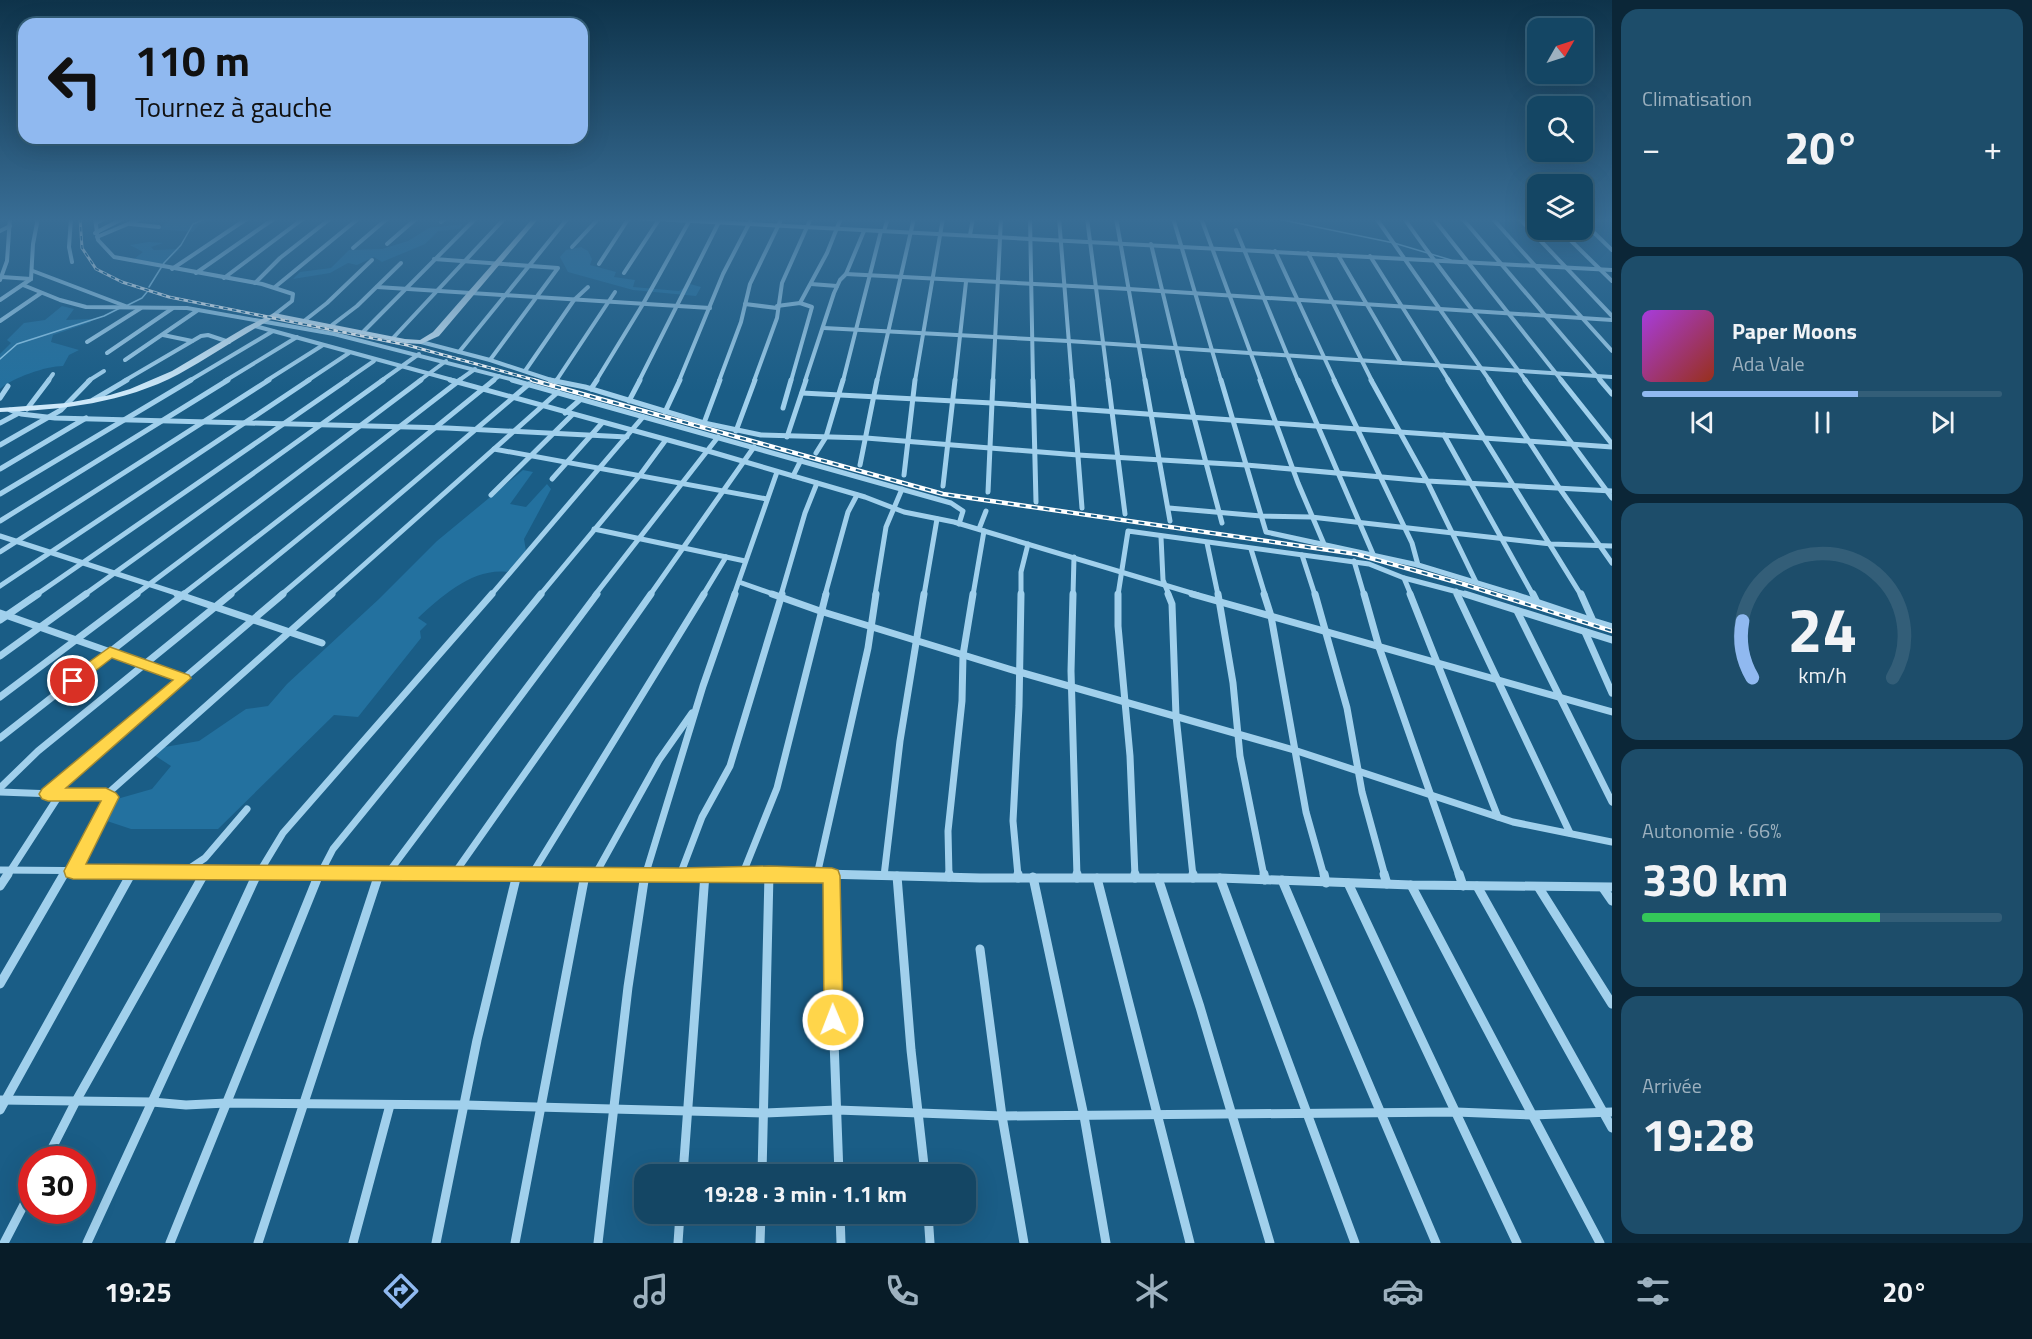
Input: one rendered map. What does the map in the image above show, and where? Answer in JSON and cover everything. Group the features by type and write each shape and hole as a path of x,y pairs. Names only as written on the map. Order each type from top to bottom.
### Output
{"street":[{"path":"0,300 31,279 32,276"},
{"path":"46,276 129,307"},
{"path":"0,423 13,412 93,400 150,384 173,374 230,342 292,301 294,297 289,291 275,287 213,276"},
{"path":"255,283 262,276"},
{"path":"275,287 288,276"},
{"path":"304,321 355,276"},
{"path":"332,325 388,276"},
{"path":"364,331 418,276"},
{"path":"393,338 450,276"},
{"path":"421,342 436,333 486,276"},
{"path":"459,352 521,276"},
{"path":"490,360 553,276"},
{"path":"591,389 658,276"},
{"path":"629,401 691,276"},
{"path":"664,412 722,276"},
{"path":"704,423 741,322 754,276"},
{"path":"736,431 777,318 777,307 785,276"},
{"path":"800,303 815,276"},
{"path":"787,437 837,286 844,276"},
{"path":"869,276 1612,318"},
{"path":"816,453 826,437 839,396 869,276"},
{"path":"904,475 922,332 932,276"},
{"path":"988,492 992,447 998,276"},
{"path":"1030,276 1036,502"},
{"path":"1064,276 1082,508"},
{"path":"1094,276 1125,514"},
{"path":"1127,276 1170,521"},
{"path":"1160,276 1193,417 1222,523"},
{"path":"1190,276 1268,534 1418,565 1612,627"},
{"path":"1222,276 1311,517 1324,544"},
{"path":"1256,276 1287,356 1373,555"},
{"path":"1287,276 1323,358 1412,543 1418,565"},
{"path":"1320,276 1361,360 1427,481 1476,582"},
{"path":"1351,276 1401,363"},
{"path":"1383,276 1551,544 1582,596 1593,621"},
{"path":"1416,276 1482,369 1560,489 1612,563"},
{"path":"1446,276 1474,310 1612,498"},
{"path":"1479,276 1612,446"},
{"path":"1512,276 1612,394"},
{"path":"1543,276 1612,351"},
{"path":"1575,276 1612,318"},
{"path":"1,278 31,279"},
{"path":"860,465 887,330 900,278"},
{"path":"943,486 966,282"},
{"path":"811,284 837,286"},
{"path":"23,285 86,307 173,308 269,317 332,325 421,342 736,431 787,437 866,438 1078,455 1293,468 1380,478 1609,491"},
{"path":"377,287 710,308"},
{"path":"525,371 574,300 588,287"},
{"path":"556,382 615,292"},
{"path":"0,321 41,293"},
{"path":"745,304 777,307 800,303 812,307 783,408"},
{"path":"87,342 141,307"},
{"path":"107,353 173,308"},
{"path":"125,360 199,310"},
{"path":"269,317 476,369 957,505 963,511 959,524"},
{"path":"255,326 708,451 892,507 1074,557 1165,586 1612,712"},
{"path":"824,328 1068,340 1612,378"},
{"path":"0,494 273,331"},
{"path":"163,335 192,341"},
{"path":"93,400 205,335 230,342"},
{"path":"0,521 297,337"},
{"path":"0,552 323,345"},
{"path":"0,586 349,353"},
{"path":"0,657 419,354"},
{"path":"0,620 3,614 83,562 375,360"},
{"path":"0,696 446,361"},
{"path":"0,738 455,382 476,369"},
{"path":"0,445 67,405 84,384 104,370"},
{"path":"26,409 32,405 54,374"},
{"path":"0,800 2,791 38,751 499,376"},
{"path":"48,794 529,384"},
{"path":"0,398 8,386"},
{"path":"0,984 69,871 108,797 558,392"},
{"path":"802,393 992,402 1612,446"},
{"path":"565,413 581,399"},
{"path":"0,410 86,418 436,428 627,437"},
{"path":"491,495 572,415"},
{"path":"87,1243 258,873 283,833 603,467 643,417"},
{"path":"0,469 86,418"},
{"path":"552,479 602,423"},
{"path":"1444,435 1536,601"},
{"path":"258,1243 302,1104 383,873 718,436"},
{"path":"170,1243 320,873 340,840 665,441"},
{"path":"454,874 754,447"},
{"path":"495,449 603,467 766,499"},
{"path":"793,476 801,460"},
{"path":"598,1243 645,875 696,708 777,472"},
{"path":"680,875 702,818 730,766 740,738 805,513 817,483"},
{"path":"818,875 872,627 883,531 902,489"},
{"path":"743,873 777,788 810,663 820,611 848,512 857,495"},
{"path":"1169,507 1261,516 1358,521 1404,529 1551,544 1612,546"},
{"path":"949,877 948,831 962,701 963,654 981,530 987,510"},
{"path":"884,876 891,808 937,519"},
{"path":"594,530 746,561"},
{"path":"1135,878 1126,702 1118,626 1118,595 1127,532 1369,564 1404,578 1456,591 1612,640"},
{"path":"0,536 322,643"},
{"path":"1161,537 1165,586 1172,604 1176,716 1193,878"},
{"path":"1207,543 1220,601 1249,803 1265,880"},
{"path":"1018,878 1013,821 1019,705 1022,572 1028,544"},
{"path":"1251,549 1271,616 1306,812 1326,883"},
{"path":"1302,555 1327,632 1347,708 1357,770 1387,884"},
{"path":"532,874 726,557"},
{"path":"1074,557 1071,686 1077,878"},
{"path":"1354,561 1379,647 1463,886"},
{"path":"1404,578 1498,817"},
{"path":"739,582 820,611 1018,671 1294,750 1498,817 1612,842"},
{"path":"1456,591 1570,833"},
{"path":"1517,611 1612,802"},
{"path":"3,614 184,678"},
{"path":"1586,632 1612,693"},
{"path":"595,875 659,760 696,708"},
{"path":"2,791 108,797"},
{"path":"0,886 60,794"},
{"path":"183,872 204,858 247,809"},
{"path":"0,870 585,875 769,873 832,876 1220,878 1539,888 1608,887 1612,901"},
{"path":"0,1110 3,1100 132,872"},
{"path":"53,1146 76,1101 205,872"},
{"path":"762,1164 769,873"},
{"path":"436,1243 477,1040 517,874"},
{"path":"684,1164 699,980 705,874"},
{"path":"515,1243 585,875"},
{"path":"832,876 834,1041 839,1164"},
{"path":"897,876 911,1050 923,1164"},
{"path":"1033,878 1083,1116 1106,1243"},
{"path":"1097,878 1190,1243"},
{"path":"1158,878 1200,1006 1270,1243"},
{"path":"1220,878 1354,1243"},
{"path":"1282,880 1436,1243"},
{"path":"1348,883 1517,1243"},
{"path":"1411,885 1600,1243"},
{"path":"1477,886 1607,1112 1612,1128"},
{"path":"1539,888 1612,1004"},
{"path":"980,949 1002,1116 1024,1243"},
{"path":"3,1100 152,1102 186,1105 226,1103 465,1105 765,1113 837,1110 1002,1116 1456,1112 1532,1115 1607,1112"},
{"path":"353,1243 390,1105"},
{"path":"4,1243 18,1216"},
{"path":"678,1243 679,1224"},
{"path":"760,1243 761,1224"},
{"path":"840,1224 841,1243"},
{"path":"929,1224 930,1243"}],"shaded area":[{"path":"296,276 311,276 293,279"},
{"path":"582,276 614,276 635,280 633,287 679,291 690,284 701,287 696,296 633,290"},
{"path":"62,306 74,309 66,320 90,319 91,322 53,335 51,342 79,350 69,355 63,366 30,373 0,389 0,354 11,343 7,340 24,323 45,320"},
{"path":"523,470 533,472 510,504 526,507 547,484 551,489 524,539 526,551 507,572 482,574 470,579 437,601 418,618 427,624 420,631 421,638 358,717 334,715 218,829 131,829 107,821 117,799 152,789 171,766 154,755 159,748 199,741 246,709 268,706 287,684 379,599 437,541"}],"waterway":[{"path":"149,287 156,276"},
{"path":"126,306 142,298 147,292"},
{"path":"0,359 17,344 104,316 120,308"}],"railway":[{"path":"110,276 169,297 407,345 538,381"},
{"path":"532,380 943,494 1356,554 1463,584 1612,631"}],"route":[{"path":"73,681 110,652 184,678 48,794 106,795 110,797 103,816 73,871 680,875 769,873 832,876 833,1020"}]}
